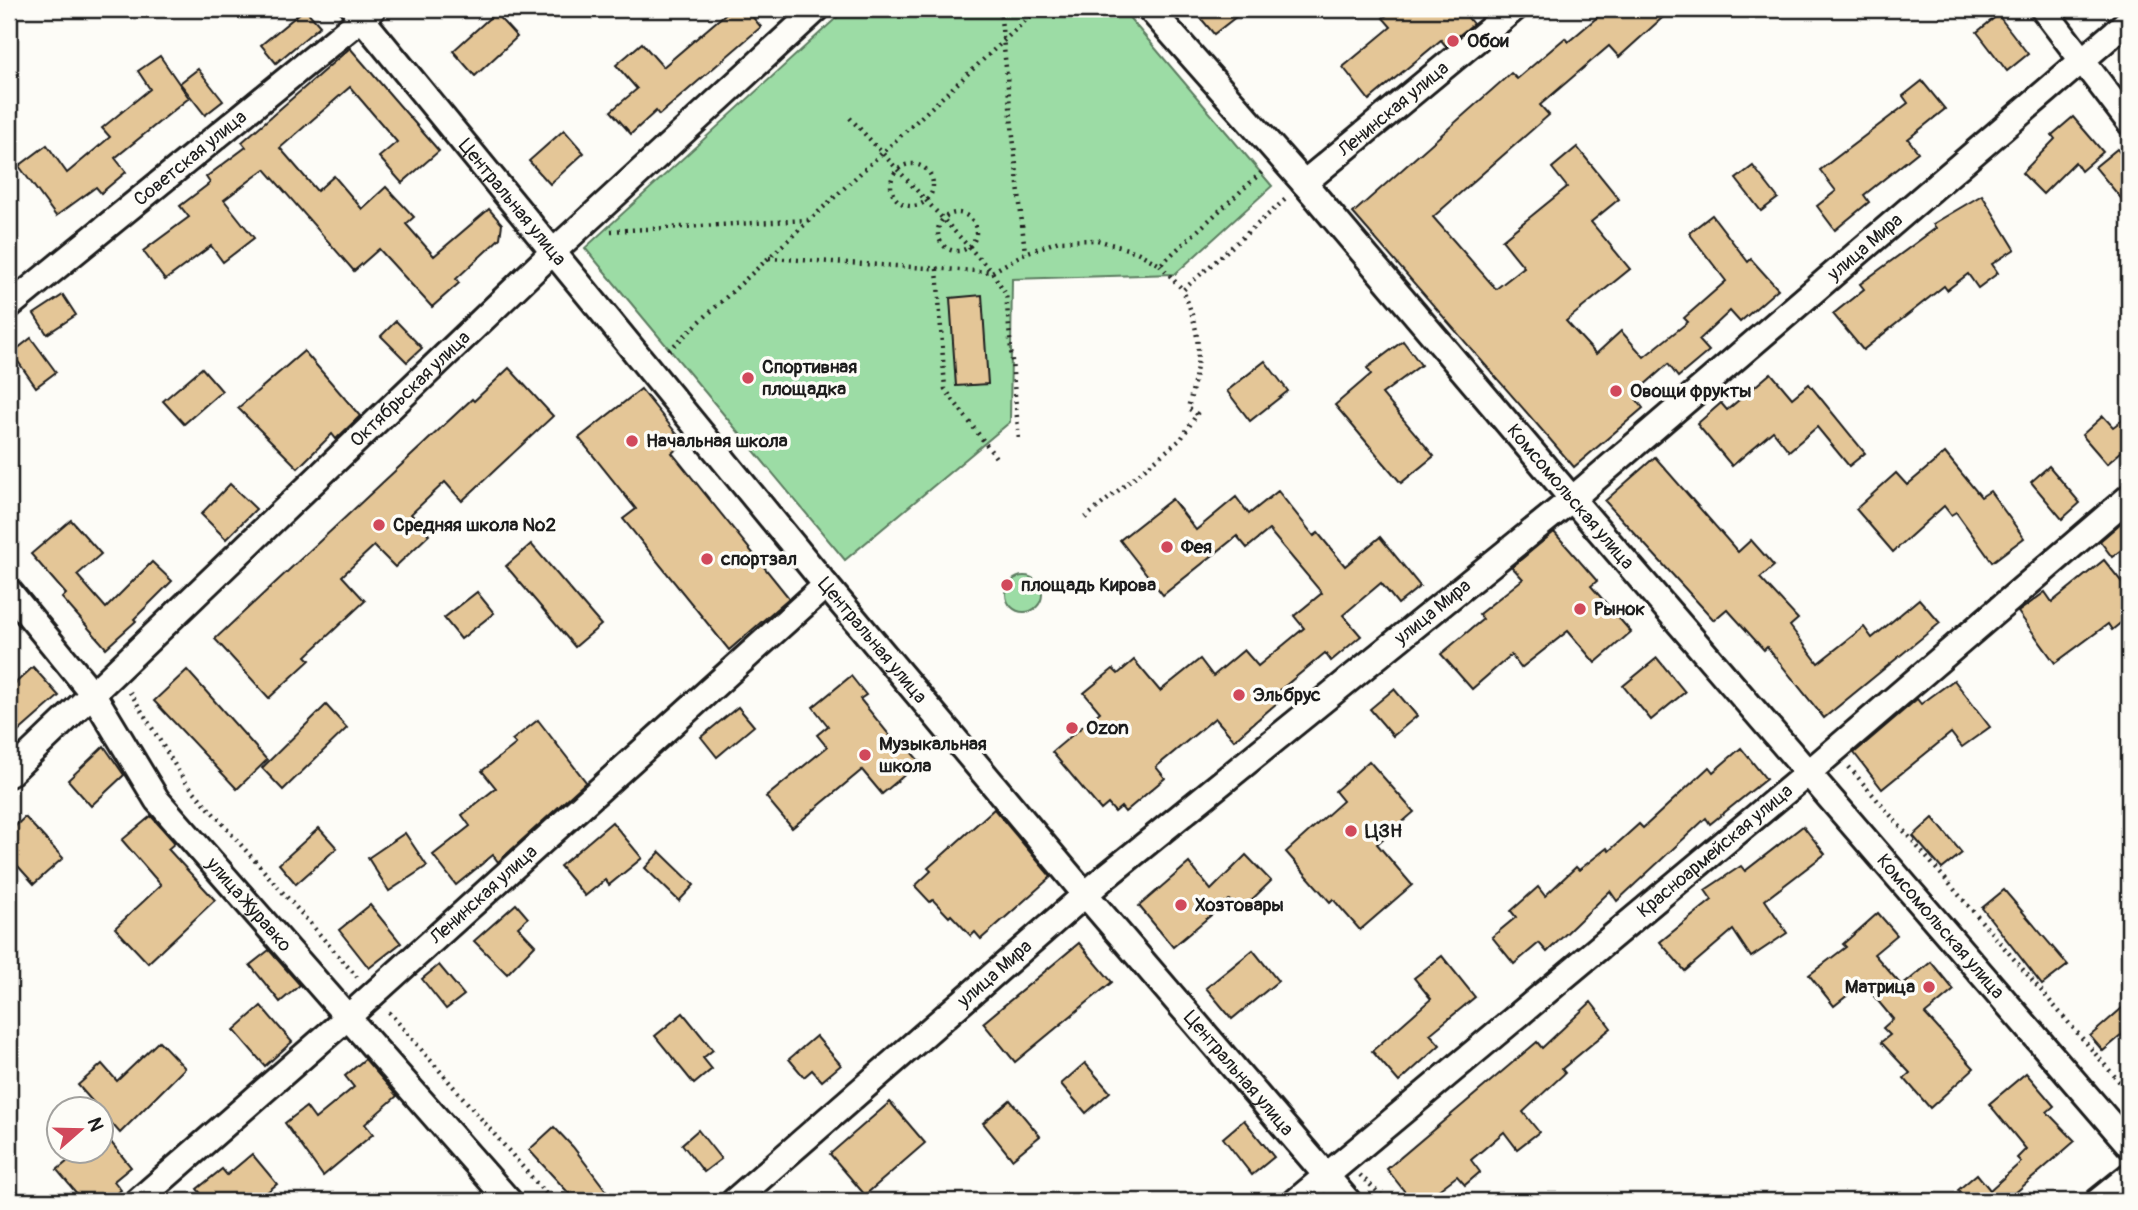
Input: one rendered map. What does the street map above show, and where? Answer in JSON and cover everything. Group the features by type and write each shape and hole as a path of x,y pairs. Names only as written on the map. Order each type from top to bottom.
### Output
{"street":[{"name":"Октябрьская улица","path":"9,774 555,250 817,9"},
{"name":"Комсомольская улица","path":"1150,9 1304,183 1572,499 2129,1145"},
{"name":"Ленинская улица","path":"1304,183 1514,9"},
{"path":"2043,9 2129,122"},
{"name":"Центральная улица","path":"363,12 826,584 1326,1179 1348,1201"},
{"name":"Советская улица","path":"9,306 363,12"},
{"name":"улица Мира","path":"734,1201 1085,894 1572,499 2129,20"},
{"name":"Красноармейская улица","path":"1296,1201 1326,1179 1808,773 2129,496"},
{"name":"Ленинская улица","path":"138,1201 348,1017 826,584"},
{"name":"улица Журавко","path":"9,592 93,694 157,800 509,1201"},
{"path":"2098,1201 2129,1176"}],"path":[{"path":"1000,9 1025,253"},
{"path":"669,350 1038,9"},
{"path":"850,118 992,272 1006,294 1019,440"},
{"path":"1160,265 1280,156"},
{"path":"912,164 927,171 933,186 926,201 908,206 894,196 892,178 897,170 912,164"},
{"path":"1183,290 1304,183"},
{"path":"957,212 971,219 977,234 969,247 956,252 943,246 937,232 942,219 957,212"},
{"path":"603,231 810,220"},
{"path":"769,258 992,272 1025,253 1059,241 1097,240 1136,251 1160,265 1183,290 1195,320 1200,362 1188,408 1197,414 1181,439 1085,518"},
{"path":"937,269 945,389 997,459"},
{"path":"129,690 184,779 552,1201"},
{"path":"1835,750 2129,1093"}],"green space":[{"path":"846,9 1122,9 1272,186 1175,274 1012,279 1010,422 845,560 585,248"},
{"path":"1024,576 1037,581 1042,594 1037,607 1024,612 1011,607 1006,594 1011,581"}],"building":[{"path":"305,9 320,26 276,63 261,45"},
{"path":"731,9 746,9 761,27 659,115 656,111 631,134 611,111 637,89 616,65 642,43 663,67"},
{"path":"1193,9 1246,9 1214,34"},
{"path":"1395,9 1461,9 1473,24 1446,46 1441,40 1369,100 1343,67 1391,27 1383,18"},
{"path":"1607,9 1672,9 1619,57 1609,46 1540,105 1549,115 1433,217 1496,289 1524,267 1502,240 1567,187 1552,168 1577,147 1619,199 1591,222 1630,269 1566,321 1596,354 1621,331 1644,357 1688,322 1684,318 1726,281 1689,233 1712,215 1748,262 1751,259 1778,289 1740,322 1730,311 1699,340 1709,351 1678,377 1668,364 1633,395 1643,408 1574,467 1353,213 1511,73 1517,79 1565,38 1568,42"},
{"path":"495,13 517,37 475,76 453,51"},
{"path":"1998,15 2028,54 2007,71 1977,32"},
{"path":"350,48 439,151 402,183 379,157 397,142 350,87 280,148 317,191 334,176 362,209 386,187 414,217 406,224 434,256 489,209 502,224 500,238 456,279 459,283 432,307 379,249 354,271 265,169 224,200 254,238 223,262 211,246 165,280 143,251 189,217 180,206 210,183 206,177 246,147 242,142"},
{"path":"160,56 189,98 115,158 126,172 101,193 96,187 56,216 19,166 47,145 67,173 110,137 102,128 150,89 138,71"},
{"path":"198,69 223,101 205,115 180,83"},
{"path":"1922,81 1945,109 1908,139 1918,152 1864,195 1869,202 1835,230 1817,206 1836,191 1820,170 1908,103 1903,96"},
{"path":"2073,117 2103,152 2081,171 2075,162 2043,194 2022,173 2055,139 2052,135"},
{"path":"564,130 584,153 550,184 529,161"},
{"path":"2117,149 2129,164 2129,208 2095,167"},
{"path":"1753,166 1778,198 1761,211 1736,179"},
{"path":"1982,195 2015,249 1992,264 1998,273 1978,288 1968,274 1947,290 1944,286 1863,350 1833,314 1864,289 1860,284 1936,228 1933,224"},
{"path":"63,295 76,315 47,334 34,314"},
{"path":"982,295 988,384 956,386 950,298"},
{"path":"396,321 422,348 407,362 381,336"},
{"path":"31,338 56,372 36,387 12,353"},
{"path":"1403,341 1421,365 1382,394 1434,456 1401,483 1335,405 1371,374 1367,368"},
{"path":"304,351 360,416 336,439 332,434 298,468 238,408"},
{"path":"1265,361 1288,391 1250,421 1227,391"},
{"path":"202,368 222,391 184,424 163,401"},
{"name":"Средняя школа №2","path":"509,368 553,416 462,501 445,482 411,514 429,535 395,567 374,546 342,576 365,601 306,656 310,660 269,698 215,639 472,399 474,401"},
{"path":"1771,373 1792,398 1809,384 1865,453 1849,466 1817,427 1789,451 1773,431 1732,466 1697,424 1721,403 1727,410"},
{"name":"спортзал","path":"641,389 684,443 672,453 789,598 729,650 623,519 636,509 579,438"},
{"path":"2129,415 2129,445 2107,464 2082,435 2103,416 2113,427"},
{"path":"1945,453 1981,497 1990,491 2024,538 1992,562 1956,512 1951,515 1944,506 1893,552 1856,509 1896,473 1907,485"},
{"path":"1655,457 1738,552 1751,540 1774,566 1760,578 1798,619 1790,626 1818,663 1864,627 1872,638 1919,599 1940,623 1824,718 1767,647 1764,650 1727,609 1714,620 1605,501"},
{"path":"2049,466 2080,503 2062,519 2031,482"},
{"path":"230,484 256,509 226,539 201,514"},
{"path":"1278,491 1314,536 1318,533 1345,566 1380,537 1420,586 1398,604 1381,583 1343,615 1361,636 1331,661 1325,653 1279,691 1284,697 1234,740 1215,718 1156,767 1165,778 1125,812 1121,807 1115,812 1108,804 1101,810 1052,752 1100,712 1084,693 1113,669 1118,674 1134,660 1160,691 1200,659 1213,676 1244,650 1258,666 1304,628 1294,616 1322,593 1269,530 1247,548 1237,536 1163,595 1120,540 1172,499 1196,530 1236,497 1249,514"},
{"path":"2129,516 2129,544 2112,557 2100,541"},
{"path":"71,520 101,554 77,575 106,608 152,562 172,581 134,619 136,621 106,648 62,598 66,594 31,554"},
{"path":"1554,532 1597,581 1591,586 1631,632 1595,663 1568,631 1521,668 1511,655 1472,689 1441,654 1483,619 1479,614 1523,579 1512,567"},
{"path":"531,544 601,625 575,647 506,566"},
{"path":"2104,560 2129,591 2129,616 2112,630 2108,624 2055,663 2018,612 2045,592 2052,602"},
{"path":"477,592 494,613 461,639 444,618"},
{"path":"1657,658 1685,692 1651,720 1623,686"},
{"path":"33,667 59,696 9,740 9,689"},
{"path":"187,670 267,760 237,789 154,701"},
{"name":"Музыкальная школа","path":"851,676 866,695 860,699 899,747 904,744 920,762 882,794 862,770 792,828 766,797 827,747 817,735 828,726 813,707"},
{"path":"1954,680 1990,727 1962,747 1951,733 1882,789 1854,753 1917,699 1921,704"},
{"path":"1394,689 1417,716 1393,736 1370,709"},
{"path":"326,705 347,728 283,790 262,768"},
{"path":"738,707 754,726 717,757 701,737"},
{"path":"538,720 586,782 498,862 493,855 456,885 433,855 470,826 462,815 496,788 482,771 516,744 512,740"},
{"path":"104,746 124,775 91,806 68,780"},
{"path":"1741,748 1766,779 1710,824 1706,818 1617,901 1610,891 1547,952 1539,943 1514,964 1492,937 1516,917 1511,911 1538,887 1545,896 1576,867 1579,870 1607,848 1609,851 1639,824 1643,828 1709,767 1713,772"},
{"name":"ЦЗН","path":"1369,761 1414,812 1377,844 1412,885 1360,930 1333,899 1330,902 1286,852 1343,801 1335,791"},
{"path":"994,809 1051,877 981,939 975,932 971,936 951,915 949,917 933,900 930,902 915,886 931,871 928,868"},
{"path":"151,816 175,843 168,849 215,900 148,963 115,928 161,885 122,840"},
{"path":"25,817 63,858 34,884 9,856 9,832"},
{"path":"1933,818 1962,853 1942,869 1913,836"},
{"path":"612,822 642,858 609,885 605,880 585,896 560,866"},
{"path":"1803,826 1825,854 1765,900 1787,933 1751,957 1733,930 1685,971 1660,942 1712,900 1705,890 1741,866 1745,871"},
{"path":"319,828 337,848 296,884 279,864"},
{"path":"405,833 427,866 389,891 368,858"},
{"path":"660,852 694,885 679,901 645,868"},
{"name":"Хозтовары","path":"1246,855 1271,881 1240,911 1229,900 1173,947 1139,906 1189,863 1211,890"},
{"path":"2004,890 2068,965 2042,985 1982,908"},
{"path":"516,904 528,918 518,927 535,945 507,974 474,941"},
{"path":"370,905 401,943 369,968 339,930"},
{"path":"1878,913 1897,935 1874,954 1902,986 1931,962 1954,990 1925,1014 1974,1068 1930,1108 1904,1078 1910,1073 1881,1042 1890,1035 1883,1028 1893,1019 1863,983 1834,1006 1809,975 1846,947 1843,944"},
{"path":"1079,943 1112,982 1015,1062 983,1023"},
{"path":"269,950 300,985 280,1002 250,965"},
{"path":"1253,950 1278,981 1232,1019 1206,988"},
{"path":"1442,956 1475,997 1430,1034 1440,1045 1399,1082 1372,1051 1431,999 1414,978"},
{"path":"439,965 464,995 446,1009 422,979"},
{"path":"1591,1002 1611,1028 1562,1069 1565,1073 1523,1112 1539,1132 1517,1149 1504,1132 1471,1160 1480,1172 1465,1185 1457,1176 1424,1201 1412,1201 1387,1169 1537,1042 1542,1048"},
{"path":"2129,1002 2129,1029 2103,1051 2090,1036"},
{"path":"261,1006 292,1042 265,1066 234,1030"},
{"path":"683,1013 713,1050 703,1058 712,1069 694,1084 655,1036"},
{"path":"816,1036 841,1065 822,1081 812,1070 804,1077 789,1059"},
{"path":"159,1041 185,1068 120,1133 116,1128 116,1094 86,1094 78,1085 102,1064 117,1081"},
{"path":"365,1059 397,1096 365,1124 373,1134 323,1176 285,1123 306,1107 315,1119 354,1087 345,1076"},
{"path":"1085,1063 1110,1092 1086,1113 1061,1084"},
{"path":"2026,1073 2054,1106 2047,1112 2075,1141 2006,1201 1968,1201 1958,1190 1977,1174 1990,1190 2021,1162 2017,1158 2026,1149 1989,1104"},
{"path":"1010,1100 1040,1136 1012,1159 983,1123"},
{"path":"890,1102 925,1143 865,1195 830,1154"},
{"path":"1244,1120 1274,1157 1252,1175 1223,1138"},
{"path":"554,1127 573,1147 614,1201 576,1201 529,1150"},
{"path":"698,1130 721,1159 704,1172 682,1144"},
{"path":"116,1148 131,1167 114,1181 121,1190 108,1201 83,1201 57,1170 64,1164 116,1164"},
{"path":"252,1154 277,1184 256,1201 207,1201 197,1189 222,1169 227,1175"}],"place":[{"name":"Обои","path":"1453,41"},
{"name":"Cпортивная площадка","path":"748,378"},
{"name":"Овощи фрукты","path":"1616,391"},
{"name":"Начальная школа","path":"632,441"},
{"name":"Средняя школа №2","path":"379,525"},
{"name":"Фея","path":"1167,547"},
{"name":"спортзал","path":"707,559"},
{"name":"площадь Кирова","path":"1007,585"},
{"name":"Рынок","path":"1580,609"},
{"name":"Эльбрус","path":"1239,695"},
{"name":"Ozon","path":"1072,728"},
{"name":"Музыкальная школа","path":"865,755"},
{"name":"ЦЗН","path":"1351,831"},
{"name":"Хозтовары","path":"1181,905"},
{"name":"Матрица","path":"1929,987"}]}
